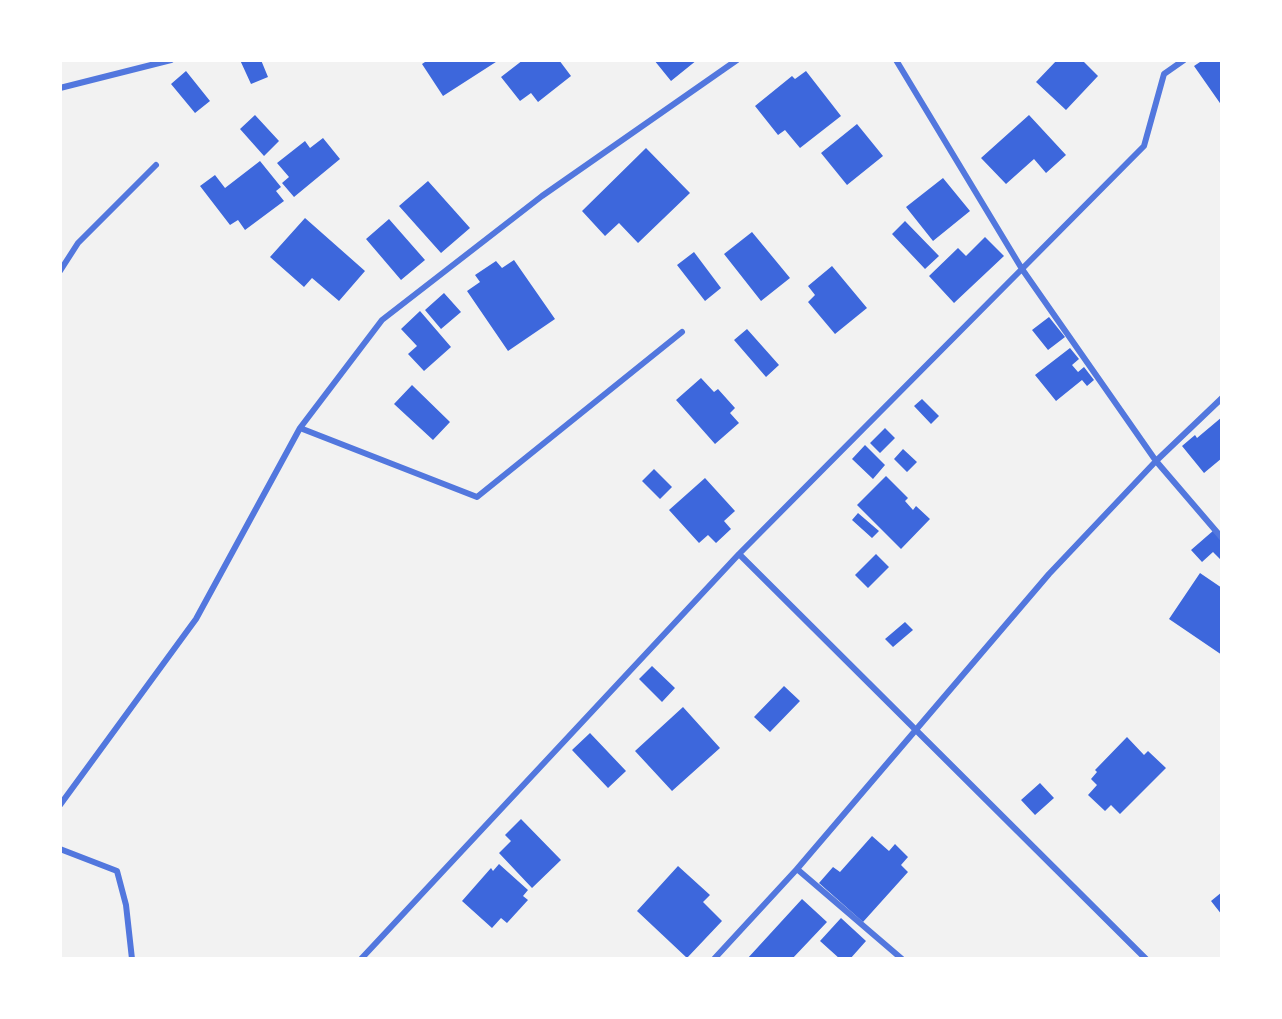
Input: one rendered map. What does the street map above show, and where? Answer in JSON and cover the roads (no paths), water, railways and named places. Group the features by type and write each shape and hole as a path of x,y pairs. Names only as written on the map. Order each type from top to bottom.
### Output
{"street":[{"path":"60,88 171,60"},
{"path":"60,805 196,620 300,428 382,320 542,196 737,60"},
{"path":"896,60 1022,269 1156,461 1222,538"},
{"path":"361,959 740,554 1144,146 1164,74 1184,60"},
{"path":"60,272 78,243 156,165"},
{"path":"300,428 477,497 682,332"},
{"path":"714,959 797,869 1049,574 1156,461 1222,398"},
{"path":"740,554 1146,959"},
{"path":"60,849 117,871 126,905 132,959"},
{"path":"797,869 902,959"}]}
